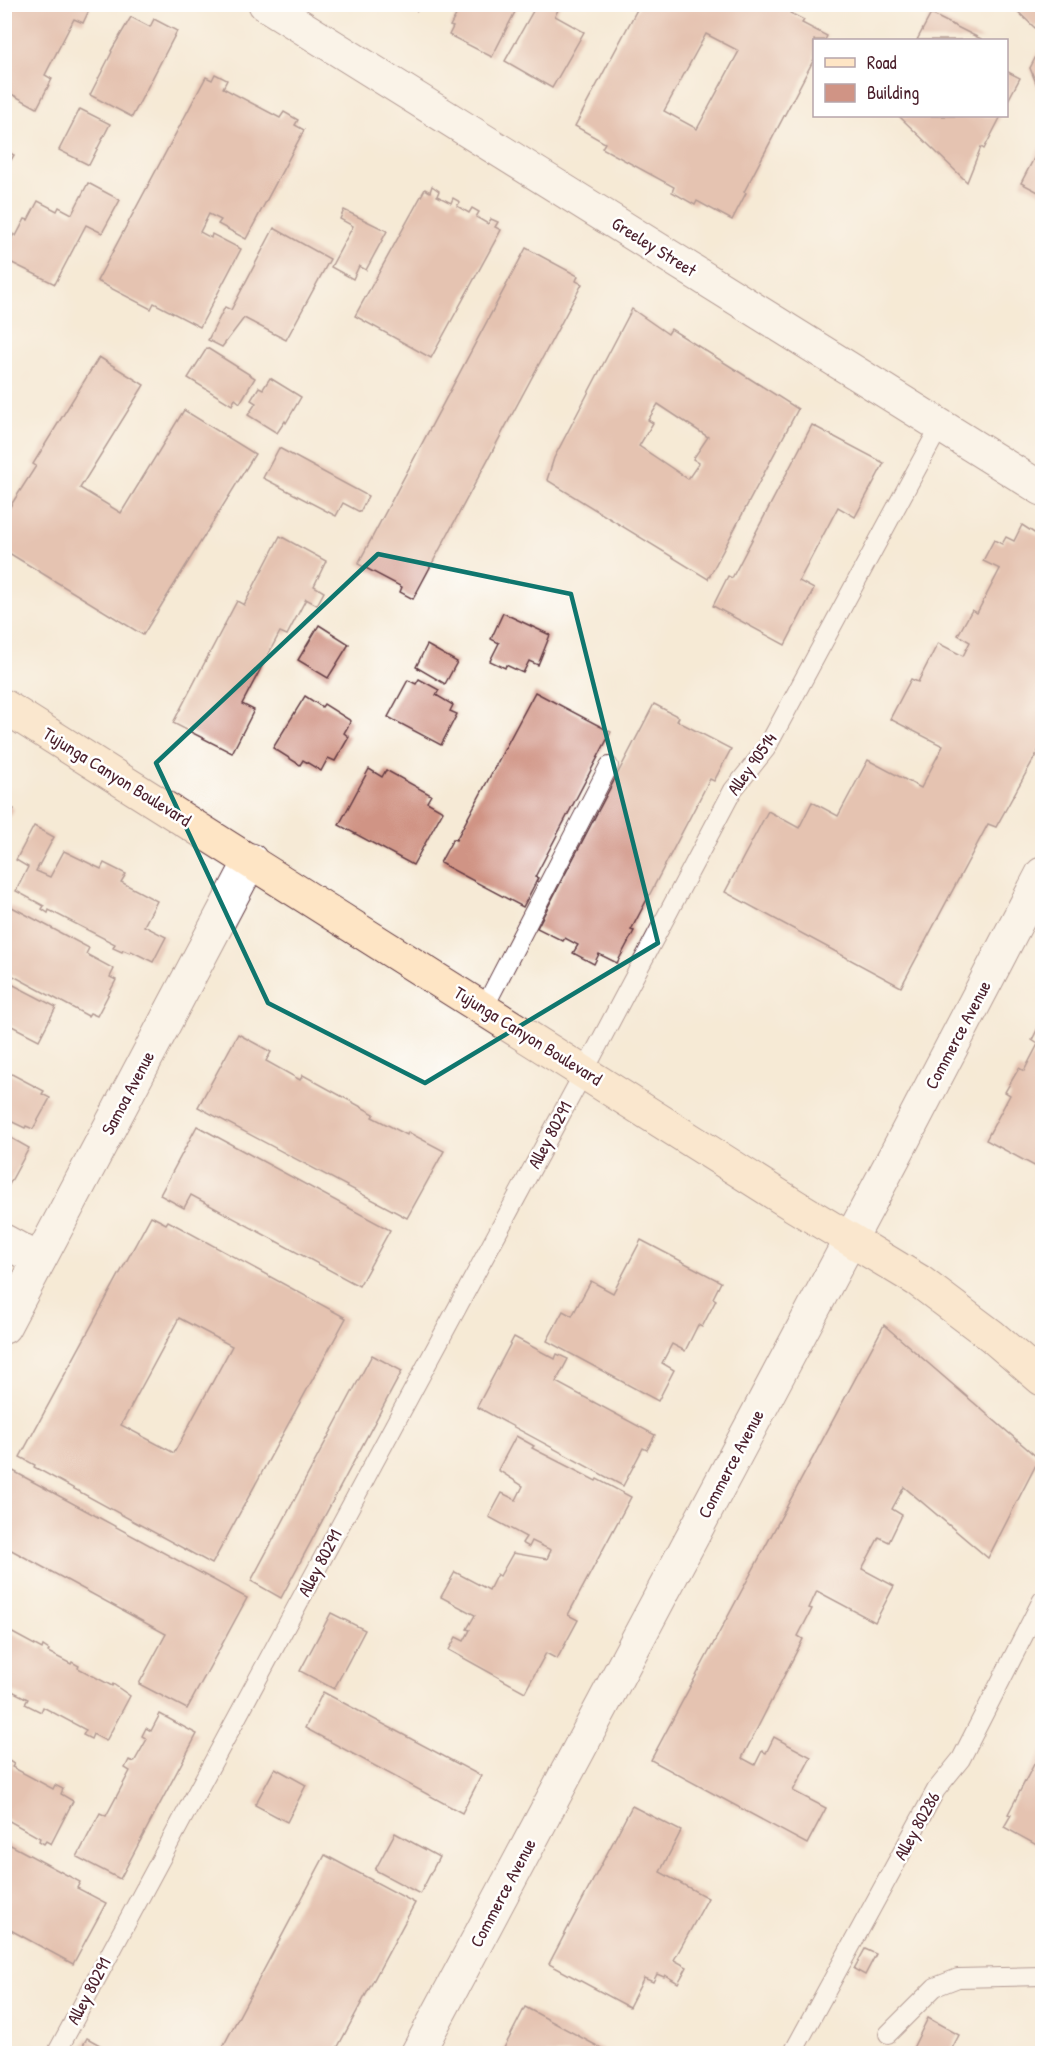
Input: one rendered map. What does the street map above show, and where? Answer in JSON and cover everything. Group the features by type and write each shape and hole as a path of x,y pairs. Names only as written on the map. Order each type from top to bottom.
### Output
{"main road":[{"name":"Tujunga Canyon Boulevard","path":"4,706 849,1240 920,1281 992,1336 1042,1379"}],"street":[{"name":"Greeley Street","path":"265,4 1042,489"},
{"name":"Samoa Avenue","path":"4,1327 251,860"},
{"name":"Commerce Avenue","path":"417,2054 1042,877"},
{"path":"4,1241 39,1260"}],"lane":[{"name":"Alley 90514","path":"584,1072 733,790 766,749 940,426"},
{"path":"484,1008 609,766"},
{"name":"Alley 80291","path":"56,2054 584,1072"},
{"name":"Alley 80286","path":"792,2054 936,1790 961,1759 1042,1600"},
{"path":"888,2034 935,1987 958,1978 1042,1976"}],"highlighted area":[{"path":"378,554 571,594 658,943 425,1083 268,1003 156,763"}],"building":[{"path":"11,4 92,4 83,23 74,19 45,75 52,79 37,108 4,90 4,16"},
{"path":"405,4 421,4 417,11"},
{"path":"463,4 519,4 492,57 449,35 453,27 450,26 459,10 461,11"},
{"path":"537,4 561,4 555,16 584,32 552,88 505,61"},
{"path":"640,4 786,4 792,8 790,13 804,20 802,23 827,36 826,39 813,39 813,61 744,192 746,193 732,220 697,201 695,205 672,192 674,187 602,148 605,143 575,126","holes":["706,34 739,51 697,129 664,111"]},
{"path":"1014,4 1042,4 1042,23 1035,28 1012,6"},
{"path":"931,14 981,39 918,39"},
{"path":"131,17 150,27 154,19 177,31 132,117 90,95 111,51"},
{"path":"1042,45 1042,98 1030,68"},
{"path":"1008,72 1020,78 1008,100"},
{"path":"215,74 227,80 223,88 280,118 284,112 298,120 295,125 304,130 246,239 218,224 221,220 209,214 200,232 211,238 212,234 241,249 200,327 154,303 151,309 97,281 206,77 212,80"},
{"path":"80,109 110,124 89,165 59,150"},
{"path":"900,117 1000,117 984,149 981,147 967,182"},
{"path":"1042,143 1042,194 1021,183"},
{"path":"4,150 14,155 4,172"},
{"path":"88,183 120,200 102,233 86,225 55,284 4,259 4,253 14,234 16,236 25,219 28,220 38,201 57,211 59,207 72,214"},
{"path":"432,186 439,191 437,196 451,203 453,198 460,202 457,206 469,213 472,208 479,212 476,217 488,224 491,219 498,222 495,227 501,230 431,358 355,316 425,189 430,192"},
{"path":"344,210 387,231 366,270 359,266 353,279 331,267 353,226 340,219"},
{"path":"274,228 330,259 286,340 244,318 222,347 208,340 225,307 231,310"},
{"path":"526,248 578,276 576,281 582,284 413,599 400,592 402,587 358,564"},
{"path":"632,309 668,334 671,329 798,409 708,579 547,480 554,458","holes":["658,404 708,437 693,459 699,463 688,479 639,446 653,423 648,420"]},
{"path":"207,348 255,378 240,403 235,399 232,405 188,378"},
{"path":"99,357 144,385 80,488 121,513 184,410 255,454 143,635 4,550 4,516 36,466 33,464"},
{"path":"270,378 301,397 286,423 285,421 277,433 248,415 256,403 251,400 259,387 263,389"},
{"path":"812,425 884,463 855,517 838,507 799,581 814,589 785,645 713,606 728,576 732,578"},
{"path":"279,448 368,496 360,512 343,503 336,516 263,478"},
{"path":"1022,525 1042,538 1042,744 996,827 988,824 901,987 725,892 768,811 799,828 812,802 838,816 868,760 921,788 943,746 890,719 911,679 918,682 938,643 963,656 970,642 958,635 972,610 977,613 1000,569 983,561 994,540 1002,544 1006,537 1014,541"},
{"path":"280,536 326,561 314,586 324,592 317,605 306,599 287,635 280,632 242,704 254,710 232,753 173,723 237,601 244,605"},
{"path":"503,613 550,635 538,665 529,661 523,673 490,661 499,643 491,639"},
{"path":"319,625 349,644 328,678 298,660"},
{"path":"427,645 457,662 445,684 416,667"},
{"path":"419,679 439,690 436,695 453,705 450,711 457,714 441,745 388,717 408,680 416,684"},
{"path":"535,692 611,732 535,877 538,878 523,907 440,863 453,839 456,840"},
{"path":"305,696 322,707 324,704 351,721 344,733 349,737 335,761 328,758 321,771 303,760 300,765 273,748"},
{"path":"654,704 679,717 677,721 731,749 714,781 710,779 631,930 634,931 617,963 599,954 594,964 573,953 578,945 565,938 563,941 537,928"},
{"path":"369,769 382,777 386,770 431,795 427,802 443,811 413,865 339,825"},
{"path":"4,804 14,809 4,826"},
{"path":"34,826 54,837 36,871 50,877 64,851 101,869 104,863 126,874 121,882 157,901 144,926 166,937 153,962 131,951 130,953 123,950 122,952 113,948 115,944 49,910 48,913 42,909 44,906 16,891 28,867 16,860"},
{"path":"10,906 89,948 86,954 114,969 110,977 116,980 97,1016 90,1013 88,1016 4,971 4,916"},
{"path":"4,980 56,1007 39,1040 4,1022"},
{"path":"1042,1020 1042,1170 986,1140 1010,1095 1005,1092 1019,1068 1024,1071 1038,1044 1032,1040"},
{"path":"238,1034 271,1052 266,1061 300,1080 303,1075 374,1114 372,1117 407,1135 408,1132 444,1151 407,1218 198,1107"},
{"path":"4,1070 44,1091 42,1094 50,1098 33,1129 26,1126 25,1128 4,1118"},
{"path":"197,1126 390,1230 359,1286 191,1195 184,1208 160,1195"},
{"path":"4,1134 29,1148 4,1194"},
{"path":"151,1216 166,1224 168,1221 346,1318 212,1564 34,1467 35,1465 20,1457","holes":["179,1318 232,1346 174,1453 121,1425"]},
{"path":"641,1240 721,1282 713,1298 716,1300 702,1327 698,1325 685,1351 672,1344 662,1363 674,1370 658,1401 547,1341 563,1311 572,1316 591,1281 613,1293"},
{"path":"884,1325 1039,1459 988,1558 904,1487 892,1509 902,1515 889,1542 879,1537 862,1569 894,1586 875,1622 817,1591 809,1608 812,1609 798,1636 803,1639 742,1758 755,1765 762,1751 766,1753 774,1737 811,1757 793,1791 826,1808 807,1844 651,1760"},
{"path":"514,1337 555,1359 557,1354 568,1359 556,1382 655,1435 647,1450 643,1448 623,1486 477,1407"},
{"path":"372,1355 402,1371 281,1598 251,1581"},
{"path":"516,1436 534,1446 532,1448 631,1497 568,1615 578,1620 557,1659 546,1653 525,1692 449,1650 456,1637 464,1641 470,1630 467,1629 475,1615 441,1597 455,1572 489,1590 497,1574 500,1576 513,1553 547,1559 551,1550 532,1541 529,1547 522,1543 526,1537 489,1517 502,1493 516,1500 523,1486 498,1470"},
{"path":"4,1466 247,1598 187,1709 139,1684 166,1634 4,1546"},
{"path":"331,1613 365,1630 334,1689 300,1671"},
{"path":"4,1626 9,1628 7,1630 42,1649 43,1646 49,1650 48,1652 71,1664 72,1662 79,1666 78,1668 112,1686 113,1684 130,1696 106,1741 93,1734 91,1739 83,1735 86,1730 43,1707 41,1712 25,1704 28,1699 4,1687"},
{"path":"323,1692 481,1776 462,1813 305,1728"},
{"path":"160,1714 197,1734 120,1879 77,1857 100,1813 106,1816 130,1771 125,1768 129,1760 134,1762 147,1739 142,1736 146,1728 151,1731"},
{"path":"1042,1749 1042,1848 1004,1827 1011,1815 1008,1814"},
{"path":"4,1758 14,1764 12,1767 53,1789 55,1785 63,1789 61,1794 73,1801 51,1844 46,1841 44,1844 39,1841 40,1838 4,1818"},
{"path":"275,1768 306,1785 287,1822 255,1805"},
{"path":"632,1806 681,1831 660,1872 708,1898 674,1960 687,1967 678,1983 665,1975 664,1977 657,1974 653,1982 644,1978 629,2007 549,1964"},
{"path":"395,1833 439,1857 420,1894 375,1870"},
{"path":"5,1842 80,1882 77,1888 106,1903 73,1964 5,1927"},
{"path":"325,1855 415,1903 334,2054 219,2054"},
{"path":"865,1949 876,1954 865,1975 854,1969"},
{"path":"525,2007 612,2054 501,2054"},
{"path":"928,2018 959,2035 949,2054 910,2054"},
{"path":"87,2038 116,2054 78,2054"}]}
